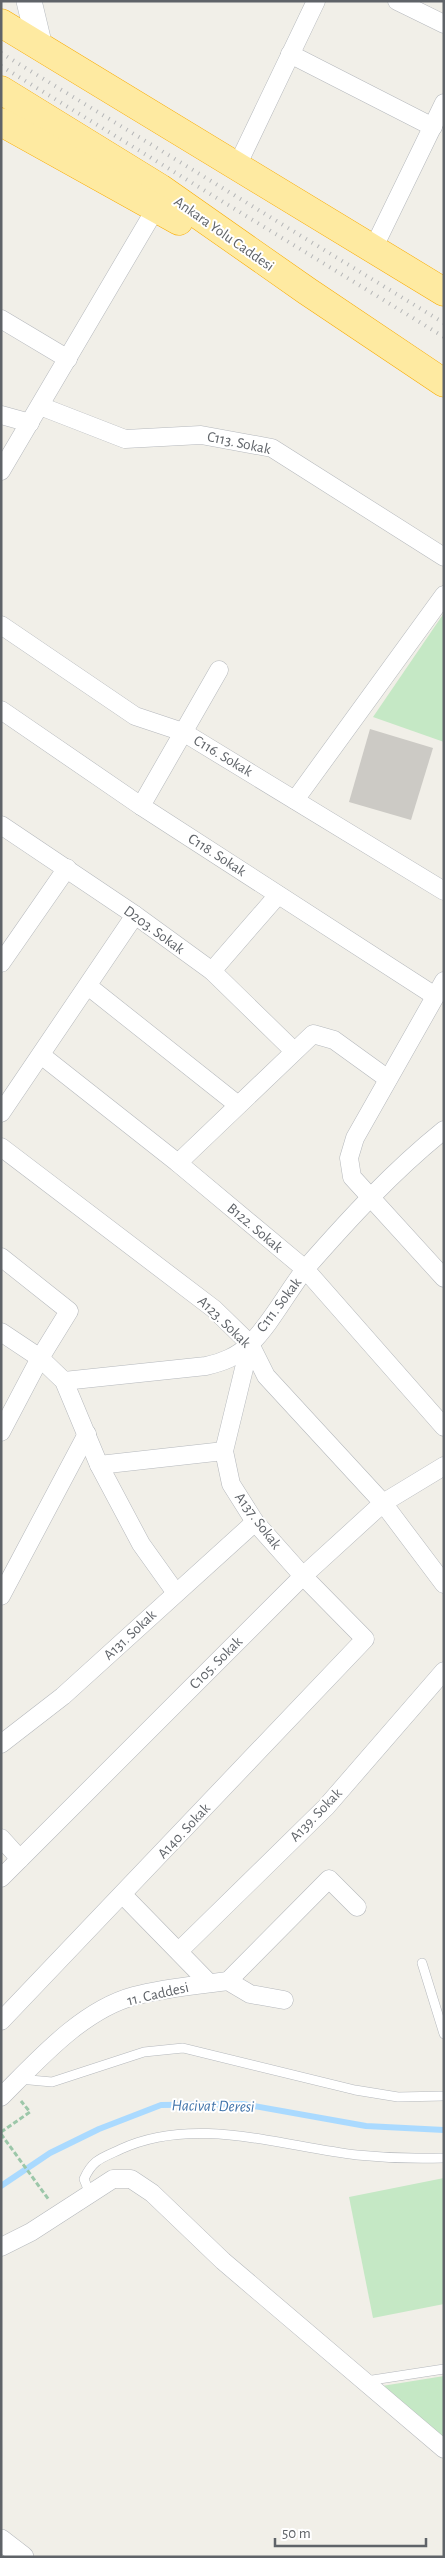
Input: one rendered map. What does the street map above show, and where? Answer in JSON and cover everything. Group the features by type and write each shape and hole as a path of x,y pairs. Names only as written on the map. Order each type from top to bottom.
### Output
{"highway":[{"path":"1,23 236,168 444,292"},
{"name":"Ankara Yolu Caddesi","path":"1,90 160,188 307,291 444,383"},
{"path":"1,122 307,291"}],"main road":[{"path":"29,1 40,47"}],"street":[{"path":"236,168 316,1"},
{"path":"397,1 444,24"},
{"path":"290,54 433,127"},
{"path":"373,249 444,103"},
{"path":"1,471 156,208"},
{"path":"1,319 68,359"},
{"name":"C113. Sokak","path":"40,406 125,439 201,435 272,448 444,557"},
{"path":"1,415 30,423"},
{"path":"295,800 444,595"},
{"name":"C116. Sokak","path":"1,625 135,716 183,732 444,891"},
{"path":"142,806 220,670"},
{"name":"C118. Sokak","path":"1,710 142,806 435,996"},
{"name":"D203. Sokak","path":"1,825 136,915 212,971 294,1051"},
{"path":"1,963 67,868"},
{"path":"212,971 278,895"},
{"path":"1,1113 136,915"},
{"path":"444,981 355,1138 349,1158 352,1177 444,1278"},
{"path":"88,986 238,1106"},
{"path":"178,1163 313,1034 334,1040 388,1079"},
{"name":"B122. Sokak","path":"41,1055 178,1163 305,1269 444,1427"},
{"name":"C111. Sokak","path":"64,1381 206,1366 228,1361 250,1344 305,1269 370,1197 443,1133"},
{"name":"A123. Sokak","path":"1,1148 214,1309 250,1344 266,1376 383,1503 444,1584"},
{"path":"1,1257 69,1311 40,1358 1,1432"},
{"path":"1,1332 40,1358 64,1381 99,1465 141,1544 176,1592"},
{"name":"A137. Sokak","path":"250,1344 224,1451 231,1484 255,1522 303,1576 365,1639"},
{"path":"1,1596 87,1434"},
{"path":"99,1465 224,1451"},
{"name":"C105. Sokak","path":"1,1878 303,1576 383,1503 444,1466"},
{"name":"A131. Sokak","path":"1,1744 63,1696 255,1522"},
{"name":"A140. Sokak","path":"1,2021 365,1639"},
{"name":"A139. Sokak","path":"179,1951 326,1807 444,1670"},
{"path":"1,1838 20,1859"},
{"path":"284,2000 250,1994 228,1981 329,1880 356,1908"},
{"path":"123,1895 209,1983"},
{"name":"11. Caddesi","path":"10,2088 52,2046 96,2014 133,1997 228,1981"},
{"path":"1,2247 32,2232 113,2179 131,2179 152,2193 223,2261 444,2449"},
{"path":"1,2540 23,2557"}],"lane":[{"path":"422,1963 444,2034"},
{"path":"10,2088 52,2082 144,2052 183,2048 355,2090 398,2097 444,2096"},
{"path":"90,2194 84,2178 91,2165 138,2141 174,2134 220,2134 355,2155 407,2160 444,2158"},
{"path":"366,2381 444,2370"}],"path":[{"path":"10,2088 30,2112 1,2133 49,2202"}],"green space":[{"path":"444,613 444,742 373,717"},
{"path":"444,2178 444,2304 373,2318 349,2197"},
{"path":"444,2376 444,2439 382,2386"}],"building":[{"path":"370,729 433,748 411,820 349,802"}],"waterway":[{"name":"Hacivat Deresi","path":"1,2186 50,2153 99,2129 161,2105 243,2104 366,2126 444,2130"}],"railway":[{"path":"1,53 444,323"},
{"path":"1,66 444,337"}]}
